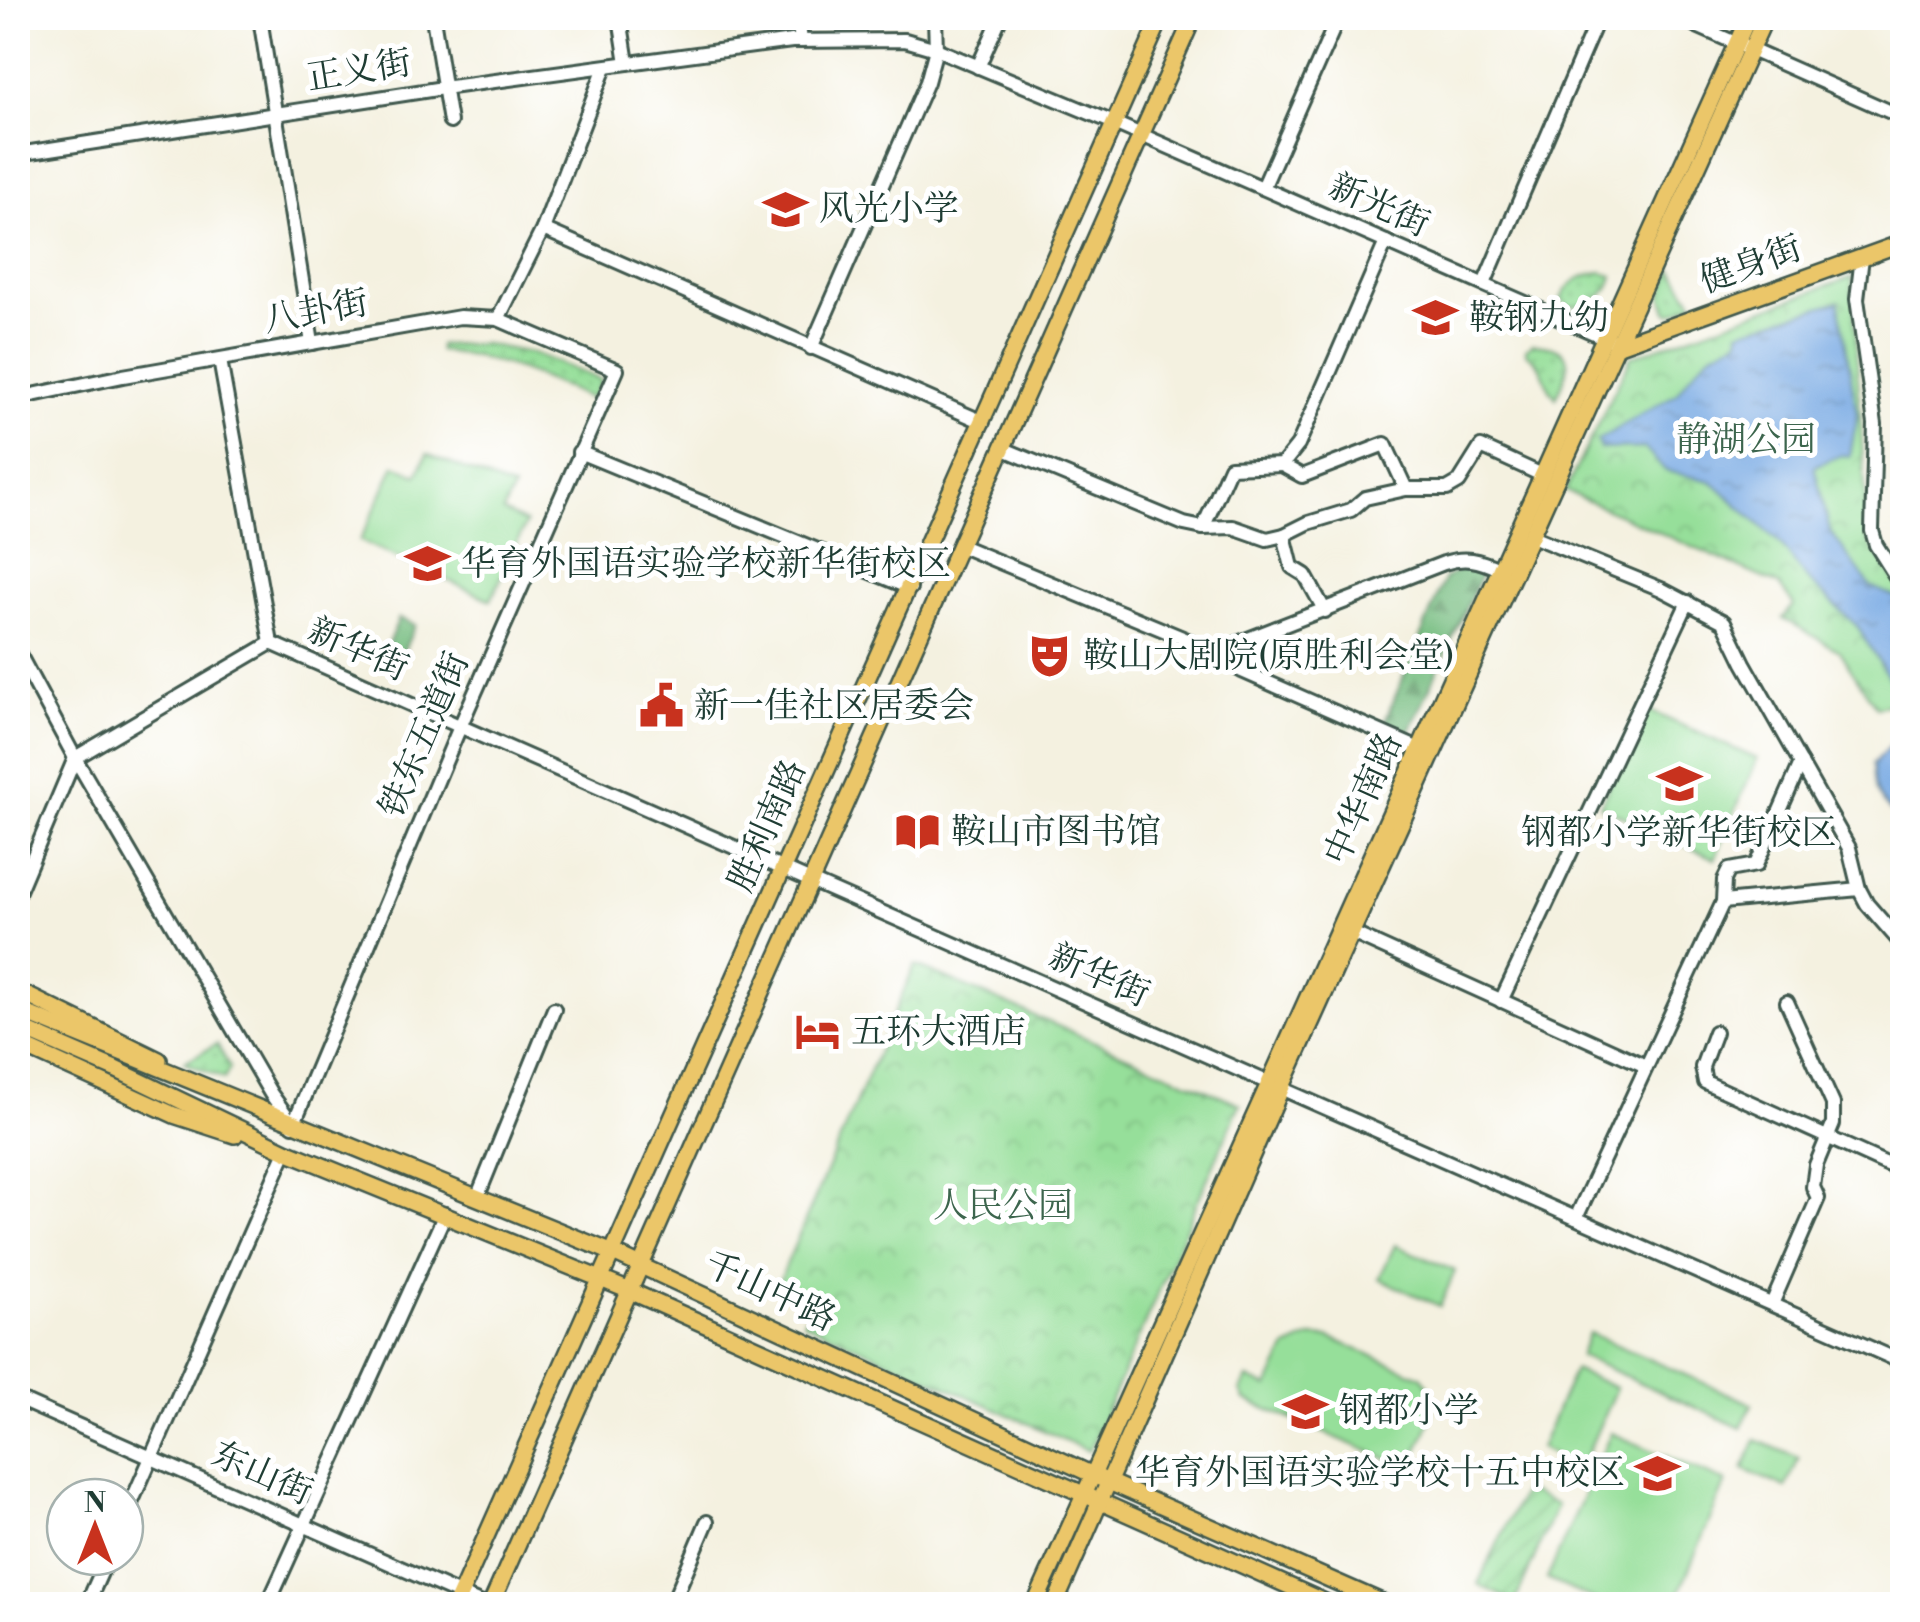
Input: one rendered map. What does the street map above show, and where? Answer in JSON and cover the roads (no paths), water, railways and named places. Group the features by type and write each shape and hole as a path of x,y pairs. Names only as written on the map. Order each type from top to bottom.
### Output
{"main road":[{"name":"胜利南路","path":"458,1600 1161,18"},
{"name":"胜利南路","path":"491,1604 1193,18"},
{"name":"中华南路","path":"1612,342 1638,303 1742,47 1748,18"},
{"name":"中华南路","path":"1035,1604 1274,1087 1542,475 1612,342 1742,47 1765,18"},
{"name":"健身街","path":"1612,342 1902,243"},
{"path":"1054,1604 1102,1503 1274,1087 1352,933 1532,536 1612,342"},
{"path":"18,991 294,1125"},
{"path":"18,1010 118,1061"},
{"path":"18,1027 118,1061"},
{"path":"18,1044 174,1114 286,1152"},
{"name":"千山中路","path":"118,1061 294,1125 613,1253 1110,1483 1386,1604"},
{"name":"千山中路","path":"118,1061 286,1152 630,1291 1329,1604"}],"street":[{"path":"260,18 312,343"},
{"path":"433,18 450,122"},
{"path":"620,18 627,64"},
{"path":"798,18 800,41"},
{"path":"811,348 927,82 936,49 935,18"},
{"path":"978,66 1000,18"},
{"path":"1263,188 1338,18"},
{"path":"1484,284 1598,18"},
{"path":"1678,18 1902,116"},
{"name":"正义街","path":"18,154 444,88 800,41 873,38 905,40 936,49 1114,122"},
{"path":"498,319 543,229 605,68"},
{"name":"新光街","path":"1114,122 1612,342"},
{"path":"543,229 983,422"},
{"path":"1282,465 1298,446 1386,242"},
{"path":"1862,257 1857,298 1875,424 1872,531 1876,545 1902,586"},
{"name":"八卦街","path":"18,398 460,316 498,319 617,370"},
{"path":"18,893 75,758 271,644 220,360"},
{"name":"铁东五道街","path":"294,1125 459,728 617,370"},
{"path":"1202,528 1230,467 1282,465 1302,476 1385,444 1406,489"},
{"path":"1004,449 1184,524 1233,527 1267,538 1351,510 1365,498 1406,489 1447,490 1458,482 1481,447 1542,475"},
{"path":"580,452 910,588"},
{"path":"1284,535 1292,566 1305,575 1325,611"},
{"path":"1532,536 1688,602 1724,622 1850,848 1859,888 1867,904 1902,944"},
{"path":"961,546 1190,641 1255,677 1419,750"},
{"path":"1212,653 1459,558 1499,569"},
{"path":"1501,1001 1688,602"},
{"name":"新华街","path":"271,644 1902,1362"},
{"path":"18,652 75,758 271,1094 294,1125"},
{"path":"1576,1218 1722,902 1724,880 1729,870 1756,865 1801,763"},
{"path":"1722,902 1859,888"},
{"path":"1352,933 1646,1066"},
{"path":"1772,1304 1818,1198 1814,1187 1816,1166 1833,1124 1833,1104 1787,1002"},
{"path":"477,1198 554,1009"},
{"path":"1714,1032 1702,1067 1705,1082 1902,1171"},
{"path":"143,1477 286,1152"},
{"path":"268,1604 445,1214"},
{"name":"东山街","path":"18,1399 305,1526 458,1600 482,1604"},
{"path":"672,1604 708,1522"},
{"path":"86,1604 99,1577"}],"water":[{"path":"1839,301 1857,415 1850,456 1842,455 1814,466 1830,531 1870,586 1902,600 1902,691 1897,691 1857,626 1806,578 1780,543 1711,481 1666,471 1644,448 1600,449 1598,440 1676,394 1712,353 1740,339 1740,331"},
{"path":"1892,743 1902,744 1902,820 1883,803 1875,782 1873,764"}],"place":[{"name":"风光小学","path":"786,209"},
{"name":"鞍钢九幼","path":"1436,318"},
{"name":"华育外国语实验学校新华街校区","path":"428,564"},
{"name":"鞍山大剧院(原胜利会堂)","path":"1050,656"},
{"name":"新一佳社区居委会","path":"661,706"},
{"name":"钢都小学新华街校区","path":"1679,783"},
{"name":"鞍山市图书馆","path":"918,832"},
{"name":"五环大酒店","path":"818,1032"},
{"name":"钢都小学","path":"1306,1411"},
{"name":"华育外国语实验学校十五中校区","path":"1658,1473"}],"park label":[{"name":"静湖公园","path":"1746,440"},
{"name":"人民公园","path":"1003,1206"}]}
